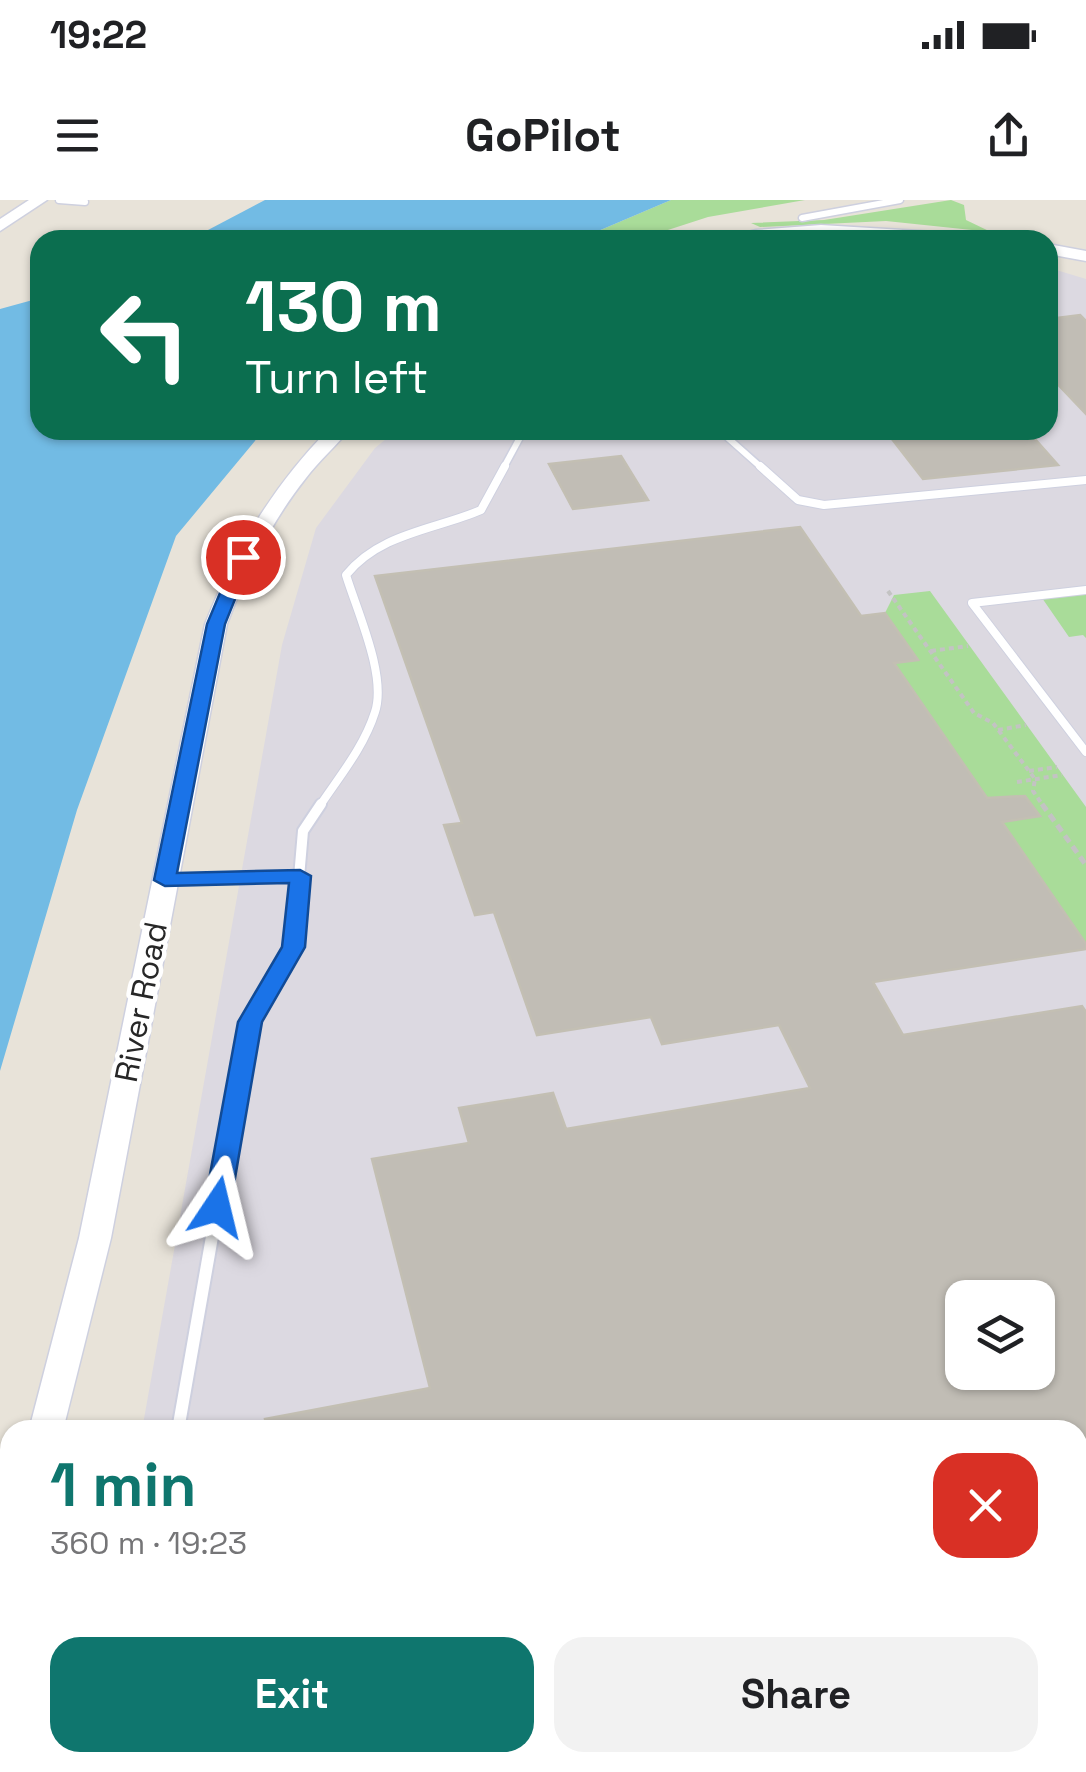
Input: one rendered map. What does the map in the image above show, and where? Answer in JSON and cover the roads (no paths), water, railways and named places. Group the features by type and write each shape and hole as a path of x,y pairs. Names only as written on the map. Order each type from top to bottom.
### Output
{"main road":[{"path":"0,226 39,200"},
{"path":"1058,251 1086,256"},
{"name":"River Road","path":"48,1420 94,1238 208,661 228,590 280,497 330,440"}],"lane":[{"path":"58,200 84,202"},
{"path":"802,218 900,200"},
{"path":"180,1420 250,1022 294,947 302,832 364,738 377,708 376,673 346,576 356,558 380,544 481,510 519,440"},
{"path":"730,440 798,500 824,505 1086,480"},
{"path":"1086,590 972,603 1086,752"},
{"path":"165,880 300,876"}],"water":[{"path":"265,200 671,200 600,230 208,230"},
{"path":"30,301 30,440 256,440 176,536 77,810 0,1071 0,309"}]}
